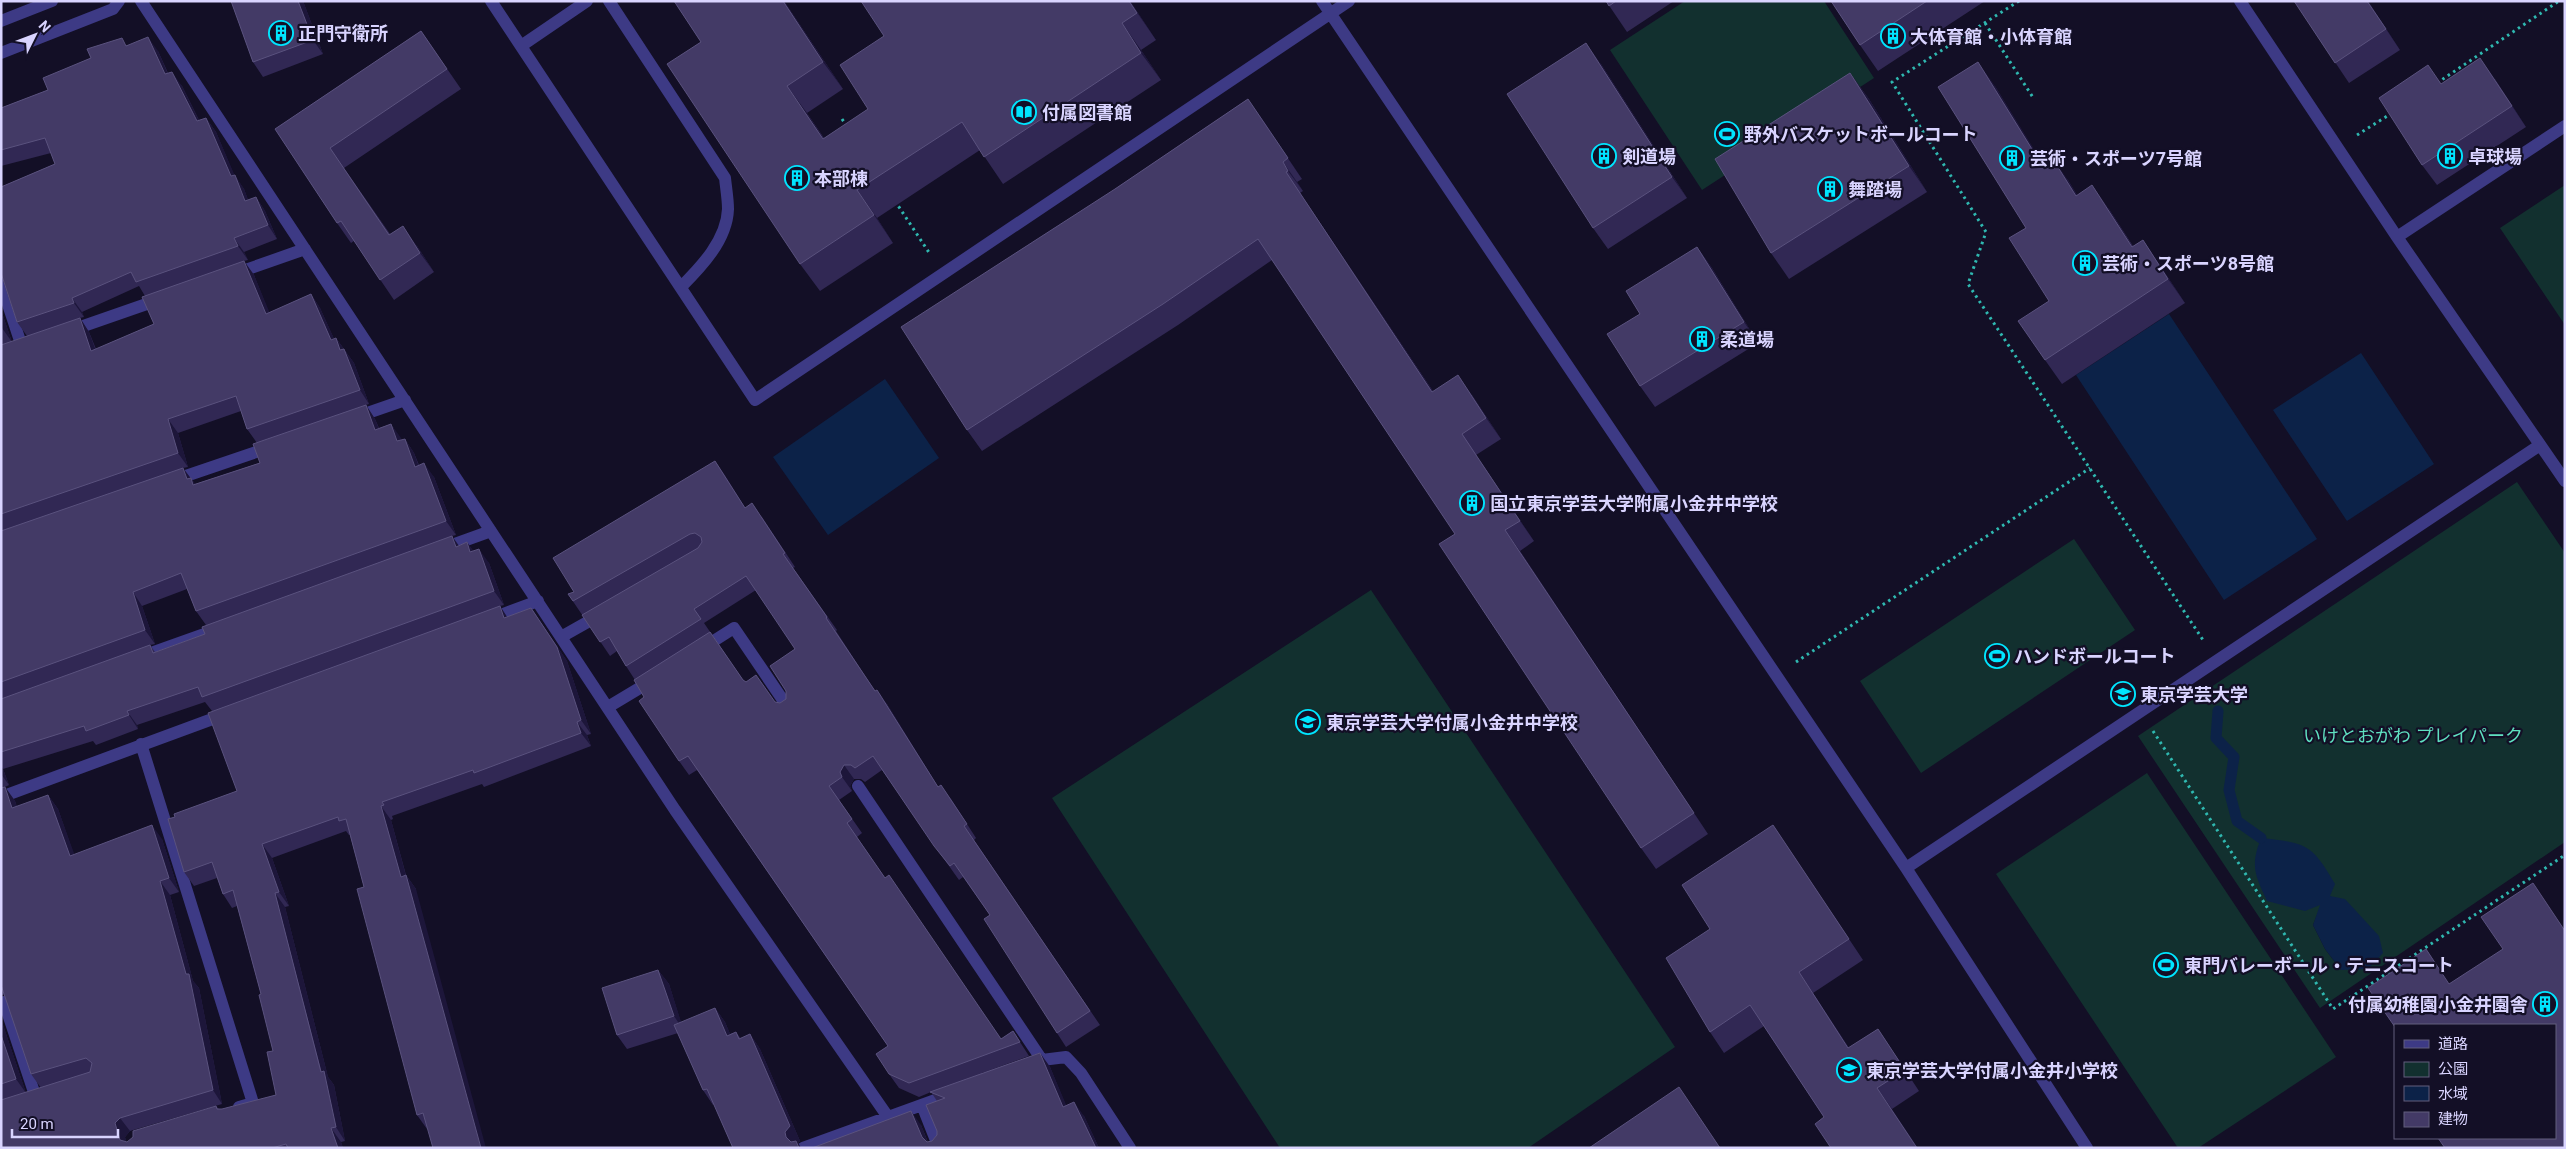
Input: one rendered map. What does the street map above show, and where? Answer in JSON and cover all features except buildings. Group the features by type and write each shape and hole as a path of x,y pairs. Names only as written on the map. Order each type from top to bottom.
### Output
{"street":[{"path":"1,21 52,1"},
{"path":"1,53 113,9 120,1"},
{"path":"141,1 681,818 888,1117"},
{"path":"491,1 755,400 1349,1"},
{"path":"521,46 587,1"},
{"path":"609,1 725,178 728,211 720,239 702,267 681,287"},
{"path":"1322,1 1906,868 2087,1148"},
{"path":"2240,1 2397,237 2565,481"},
{"path":"2397,237 2565,126"},
{"path":"220,279 305,249"},
{"path":"1,283 27,346 8,352"},
{"path":"60,334 173,295"},
{"path":"339,423 405,400"},
{"path":"161,485 283,442"},
{"path":"1906,868 2540,445"},
{"path":"426,554 491,530"},
{"path":"473,624 538,601"},
{"path":"562,637 612,608"},
{"path":"131,661 223,628"},
{"path":"692,655 734,628 789,709"},
{"path":"608,707 667,670"},
{"path":"1,797 242,708"},
{"path":"141,744 253,1103 226,1111"},
{"path":"858,786 1042,1060"},
{"path":"4,1002 32,1100 53,1093"},
{"path":"1014,1070 1042,1060 1066,1057 1081,1073 1130,1148"},
{"path":"803,1148 968,1088"},
{"path":"922,1105 939,1148"}],"path":[{"path":"2019,1 1892,82 1986,232 1968,284 2217,661"},
{"path":"2435,84 2559,1"},
{"path":"1985,23 2034,99"},
{"path":"2353,138 2394,111"},
{"path":"842,119 847,127"},
{"path":"895,200 943,274"},
{"path":"1776,675 2090,468"},
{"path":"2141,712 2333,1009 2565,855"}],"green space":[{"name":"野外バスケットボールコート","path":"1685,1 1824,1 1874,78 1702,190 1610,50"},
{"path":"2565,185 2565,325 2500,228"},
{"name":"いけとおがわ プレイパーク","path":"2517,482 2565,553 2565,842 2320,1008 2138,736","holes":["2321,905 2341,970 2325,949 2313,925"]},
{"name":"ハンドボールコート","path":"2074,539 2135,630 1921,773 1860,681"},
{"path":"1371,590 1675,1047 1528,1148 1280,1148 1052,798"},
{"name":"東門バレーボール・テニスコート","path":"2147,773 2336,1057 2198,1148 2178,1148 1996,874"}],"water":[{"path":"2169,314 2317,539 2224,600 2076,375"},
{"path":"2361,353 2434,464 2347,521 2273,410"},
{"path":"885,379 939,458 828,535 773,457"},
{"path":"2261,838 2299,844 2314,853 2335,884 2330,896 2345,899 2379,936 2383,953 2368,969 2341,970 2325,949 2313,925 2320,905 2305,911 2267,901 2255,870 2256,856"}],"waterway":[{"path":"2218,711 2216,738 2234,757 2229,790 2237,821 2261,838"}],"place":[{"name":"正門守衛所","path":"281,33"},
{"name":"大体育館・小体育館","path":"1893,36"},
{"name":"付属図書館","path":"1024,112"},
{"name":"野外バスケットボールコート","path":"1727,134"},
{"name":"剣道場","path":"1604,156"},
{"name":"卓球場","path":"2450,156"},
{"name":"芸術・スポーツ7号館","path":"2012,158"},
{"name":"本部棟","path":"797,178"},
{"name":"舞踏場","path":"1830,189"},
{"name":"芸術・スポーツ8号館","path":"2085,263"},
{"name":"柔道場","path":"1702,339"},
{"name":"国立東京学芸大学附属小金井中学校","path":"1472,503"},
{"name":"ハンドボールコート","path":"1997,656"},
{"name":"東京学芸大学","path":"2123,694"},
{"name":"東京学芸大学付属小金井中学校","path":"1308,722"},
{"name":"東門バレーボール・テニスコート","path":"2166,965"},
{"name":"付属幼稚園小金井園舎","path":"2545,1004"},
{"name":"東京学芸大学付属小金井小学校","path":"1849,1070"}]}
